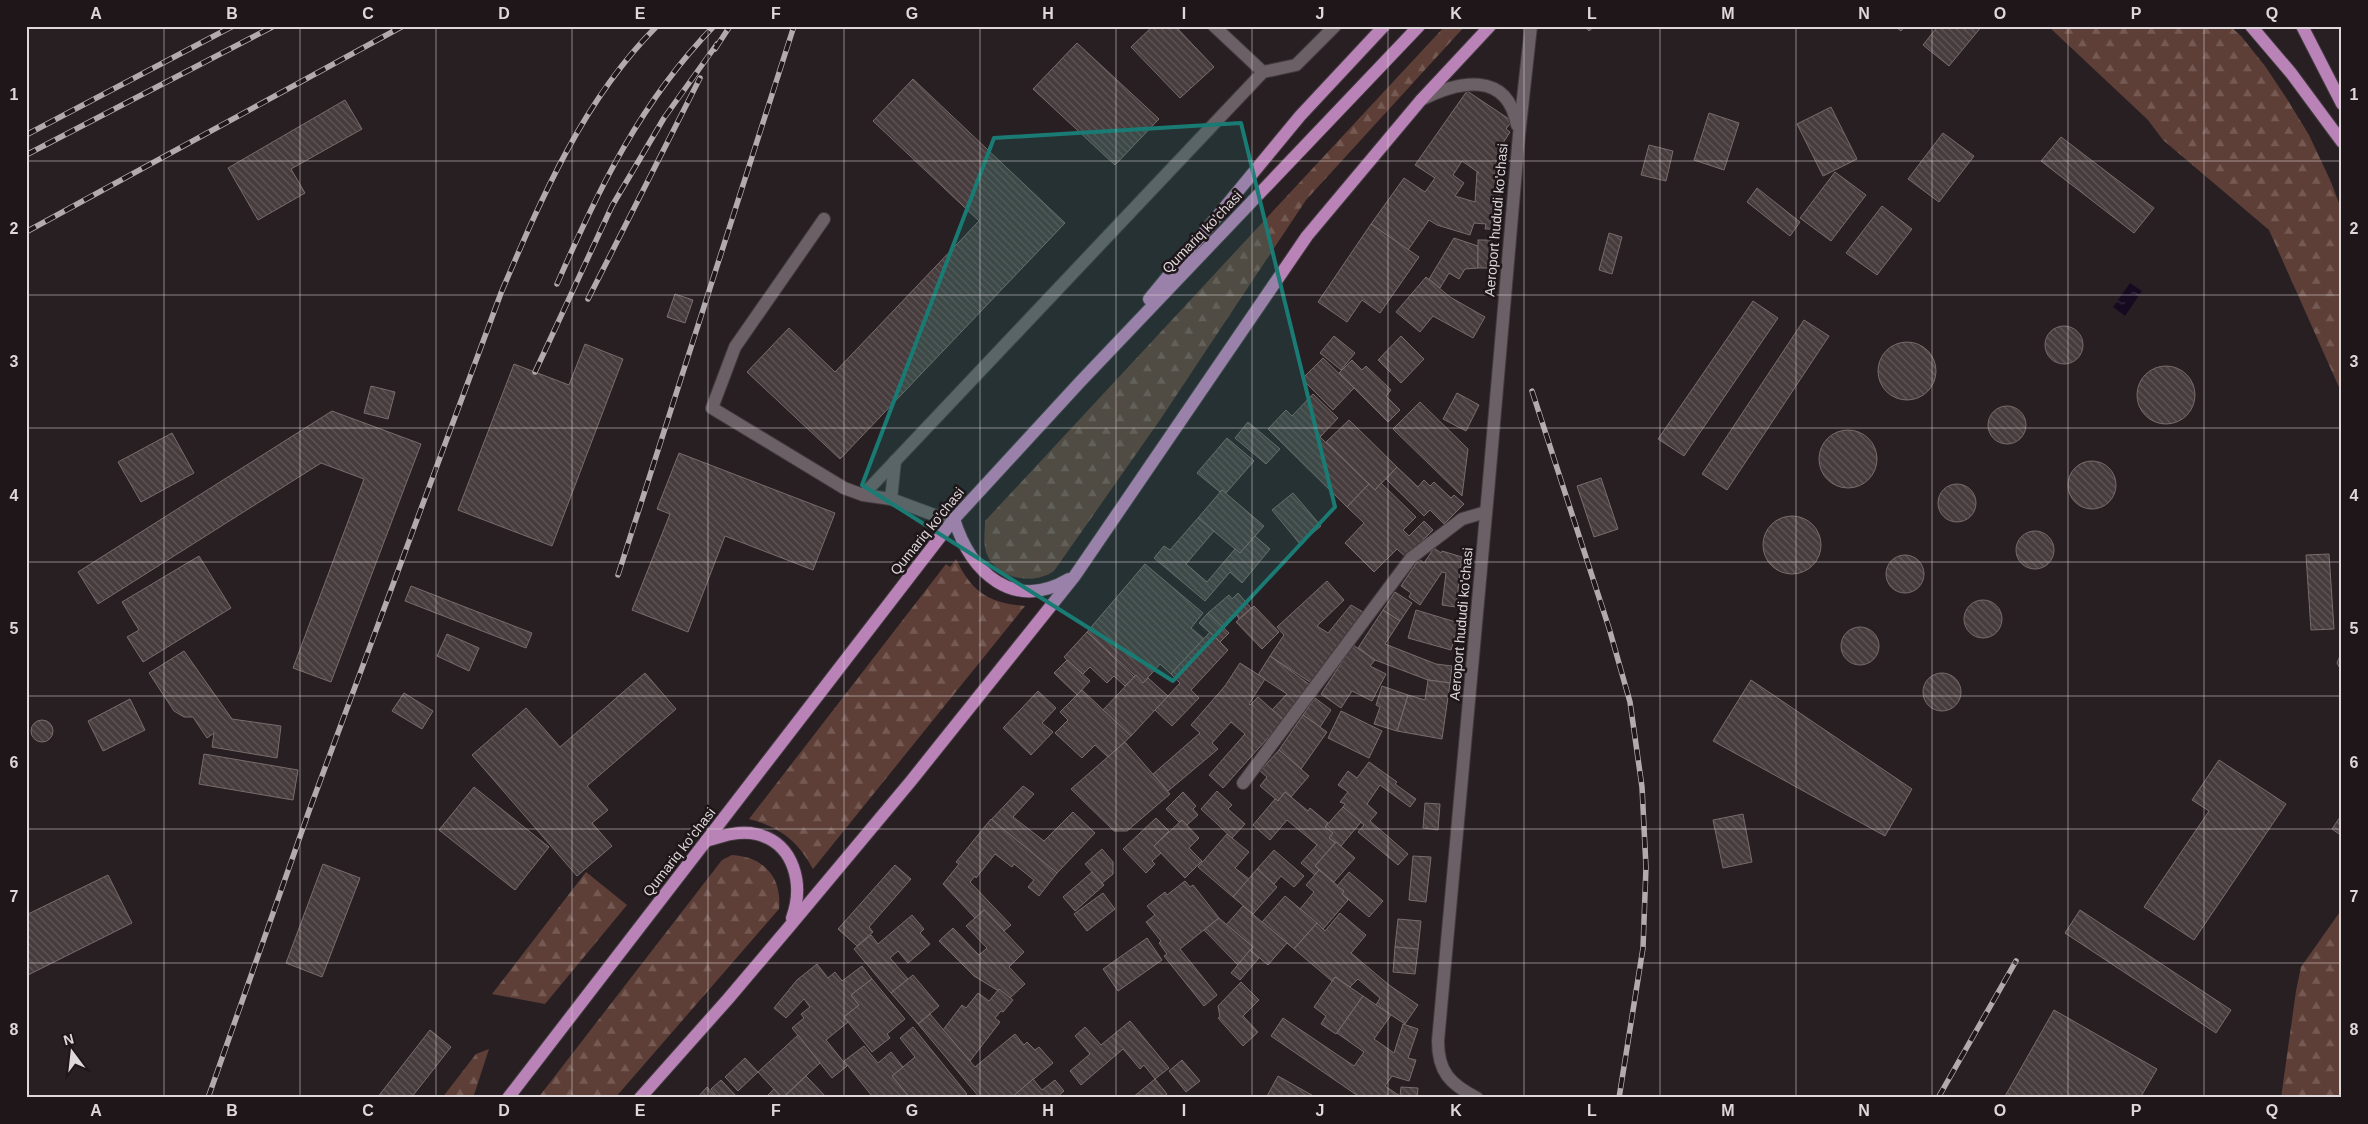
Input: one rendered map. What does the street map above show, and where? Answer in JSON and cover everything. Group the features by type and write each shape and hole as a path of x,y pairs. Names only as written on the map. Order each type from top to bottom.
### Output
{"main road":[{"path":"1080,382 1300,116 1384,26"},
{"name":"Qumariq ko'chasi","path":"508,1098 954,519 1080,382 1419,26"},
{"path":"640,1098 728,1000 789,928 911,781 1074,577 1307,236 1421,100 1490,26"},
{"path":"2251,26 2291,73 2342,142"},
{"path":"2302,26 2342,104"},
{"path":"954,519 968,553 980,568 1008,588 1029,592 1041,591 1057,586 1074,577"},
{"path":"706,841 727,834 756,834 777,845 786,853 796,872 798,884 797,905 789,928"}],"street":[{"path":"1214,26 1263,72"},
{"path":"863,495 1263,72 1296,65 1335,26"},
{"name":"Aeroport hududi ko'chasi","path":"1477,1098 1462,1090 1447,1075 1439,1060 1438,1040 1519,135 1531,26"},
{"name":"Aeroport hududi ko'chasi","path":"1421,100 1462,85 1491,87 1506,97 1515,113 1519,135"},
{"path":"824,219 735,347 712,408 844,488 863,495 890,499 938,516 954,519"},
{"path":"890,499 895,461"},
{"path":"1243,783 1411,558 1462,519 1486,512"}],"highlighted area":[{"path":"1241,123 1335,507 1173,681 862,485 994,138"}],"green space":[{"path":"1445,26 1465,26 1306,200 1160,420 1054,571 1045,576 1026,579 1006,574 997,568 986,552 984,540 985,521"},
{"path":"2048,26 2230,26 2241,36 2265,66 2309,135 2342,211 2342,394 2269,230 2163,140 2148,120"},
{"path":"956,559 968,580 983,594 1001,602 1025,606 813,869 801,850 787,836 770,826 749,819 946,564 950,567"},
{"path":"732,855 753,860 769,871 777,887 779,909 615,1098 538,1098 722,860"},
{"path":"586,872 627,905 545,1004 492,994"},
{"path":"2342,909 2342,1098 2281,1098 2301,967"},
{"path":"489,1049 473,1098 442,1098 476,1054"}],"water":[{"path":"2130,283 2142,291 2125,316 2113,307"}],"building":[{"path":"1153,26 1175,26 1214,67 1180,98 1131,47"},
{"path":"1584,26 1595,26 1589,31"},
{"path":"1894,26 1905,26 1901,31"},
{"path":"1938,26 1982,26 1949,66 1923,45"},
{"path":"1077,43 1159,119 1115,165 1033,89"},
{"path":"913,79 1065,223 840,459 747,372 789,328 835,372 979,221 873,121"},
{"path":"1467,91 1512,121 1506,129 1510,132 1503,143 1508,147 1504,153 1507,154 1494,174 1501,174 1498,229 1485,229 1486,224 1474,223 1470,235 1437,225 1429,220 1408,250 1371,224 1404,178 1425,192 1435,178 1415,165","holes":["1462,161 1479,173 1477,172 1475,202 1455,196 1464,183 1453,175"]},
{"path":"345,100 362,129 291,169 305,193 258,220 228,168"},
{"path":"1831,107 1857,159 1823,176 1797,124"},
{"path":"1709,113 1739,123 1724,170 1694,160"},
{"path":"1943,133 1974,156 1939,202 1908,179"},
{"path":"2061,137 2154,208 2134,233 2041,161"},
{"path":"1649,145 1673,151 1666,181 1641,175"},
{"path":"1835,172 1866,195 1831,241 1800,218"},
{"path":"1757,188 1800,222 1790,236 1747,202"},
{"path":"1882,206 1912,229 1877,275 1846,253"},
{"path":"1371,224 1419,257 1380,313 1362,300 1347,322 1318,302"},
{"path":"1609,233 1622,237 1612,274 1599,270"},
{"path":"1454,238 1478,246 1478,268 1465,269 1459,279 1449,273 1440,288 1429,279"},
{"path":"1478,240 1492,240 1492,268 1478,268"},
{"path":"1426,277 1450,297 1485,317 1473,338 1433,316 1420,332 1396,312"},
{"path":"675,294 693,300 685,323 667,317"},
{"path":"1753,301 1778,318 1684,456 1658,439"},
{"path":"1804,320 1829,336 1727,490 1702,474"},
{"path":"2064,326 2077,332 2083,345 2077,358 2064,364 2051,358 2045,345 2051,332"},
{"path":"1334,336 1355,353 1341,370 1320,353"},
{"path":"1401,336 1424,359 1401,383 1378,360"},
{"path":"1901,342 1913,342 1928,350 1936,365 1936,377 1928,392 1913,400 1901,400 1886,392 1878,377 1878,365 1886,350"},
{"path":"585,344 623,359 552,546 458,510 514,364 569,385"},
{"path":"1323,358 1354,388 1333,410 1302,379"},
{"path":"1352,360 1362,370 1366,366 1391,390 1386,396 1400,410 1388,422 1339,373"},
{"path":"2160,366 2172,366 2187,374 2195,389 2195,401 2187,416 2172,424 2160,424 2145,416 2137,401 2137,389 2145,374"},
{"path":"371,386 395,392 388,419 364,413"},
{"path":"1457,393 1479,405 1466,431 1443,419"},
{"path":"1313,394 1338,418 1320,437 1369,484 1347,507 1268,429 1286,410 1292,416"},
{"path":"1420,402 1468,449 1462,496 1393,429"},
{"path":"2007,406 2020,412 2026,425 2020,438 2007,444 1994,438 1988,425 1994,412"},
{"path":"332,411 421,444 331,682 293,668 364,479 321,463 98,604 78,572"},
{"path":"1349,420 1397,467 1375,490 1326,442"},
{"path":"1248,422 1280,449 1266,464 1235,438"},
{"path":"1842,430 1854,430 1869,438 1877,453 1877,465 1869,480 1854,488 1842,488 1827,480 1819,465 1819,453 1827,438"},
{"path":"172,433 194,473 141,502 118,462"},
{"path":"1227,438 1254,461 1226,493 1222,490 1220,492 1197,473"},
{"path":"679,453 835,513 813,570 725,536 688,632 632,610 670,514 657,509"},
{"path":"2087,461 2097,461 2109,468 2116,480 2116,490 2109,502 2097,509 2087,509 2079,505 2072,498 2068,490 2068,480 2072,472 2079,465"},
{"path":"1397,467 1418,487 1424,480 1430,486 1434,482 1451,498 1454,495 1464,504 1444,524 1430,510 1424,516 1386,479"},
{"path":"1601,478 1618,529 1594,537 1577,486"},
{"path":"1381,483 1416,517 1403,530 1409,536 1424,521 1433,530 1406,557 1397,549 1374,572 1345,543 1364,523 1347,507 1369,484 1375,490"},
{"path":"1957,484 1970,490 1976,503 1970,516 1957,522 1944,516 1938,503 1944,490"},
{"path":"1222,490 1264,526 1240,553 1198,518"},
{"path":"1293,493 1321,526 1300,544 1272,510"},
{"path":"1786,516 1798,516 1813,524 1821,539 1821,551 1813,566 1798,574 1786,574 1771,566 1763,551 1763,539 1771,524"},
{"path":"1198,518 1214,531 1186,564 1207,582 1235,549 1240,553 1255,536 1270,549 1242,583 1230,572 1205,601 1154,558 1164,546 1170,550"},
{"path":"2035,531 2048,537 2054,550 2048,563 2035,569 2022,563 2016,550 2022,537"},
{"path":"1434,548 1441,553 1442,551 1462,557 1456,607 1442,605 1446,573 1442,572 1420,605 1409,597 1411,593 1401,586 1419,559 1424,563"},
{"path":"2329,554 2334,629 2311,630 2306,555"},
{"path":"1905,555 1918,561 1924,574 1918,587 1905,593 1892,587 1886,574 1892,561"},
{"path":"199,556 231,608 143,662 127,637 139,630 122,602"},
{"path":"1145,564 1203,613 1191,628 1204,639 1171,674 1160,664 1143,683 1087,632"},
{"path":"1327,581 1344,600 1317,626 1328,633 1351,605 1363,612 1313,684 1270,656 1284,635 1277,627"},
{"path":"411,586 532,633 526,648 405,601"},
{"path":"1395,592 1412,603 1400,621 1383,610"},
{"path":"1238,593 1251,608 1239,619 1237,615 1223,627 1208,613 1229,595 1232,599"},
{"path":"1983,600 1996,606 2002,619 1996,632 1983,638 1970,632 1964,619 1970,606"},
{"path":"1254,606 1279,632 1262,649 1236,622"},
{"path":"1383,610 1400,621 1385,644 1436,664 1452,666 1450,683 1428,680 1375,660 1358,648"},
{"path":"1416,610 1459,623 1451,650 1408,638"},
{"path":"1208,613 1229,633 1220,642 1199,623"},
{"path":"1860,627 1873,633 1879,646 1873,659 1860,665 1847,659 1841,646 1847,633"},
{"path":"1087,632 1134,677 1125,686 1114,676 1107,683 1090,667 1083,674 1064,657"},
{"path":"1210,632 1228,650 1191,690 1199,698 1172,726 1155,710 1180,683 1171,674"},
{"path":"447,634 479,648 469,671 437,656"},
{"path":"1353,645 1375,660 1370,666 1386,674 1372,701 1352,691 1341,708 1321,694"},
{"path":"184,651 232,719 281,726 277,758 212,747 214,733 207,738 193,717 184,717 174,711 149,673"},
{"path":"2342,651 2342,672 2337,663"},
{"path":"1270,656 1313,687 1284,720 1272,710 1287,694 1258,675"},
{"path":"1067,660 1090,681 1077,695 1054,673"},
{"path":"1240,663 1265,679 1249,704 1258,697 1284,720 1223,788 1209,775 1245,734 1231,722 1212,743 1218,749 1168,791 1153,774 1200,733 1191,725 1225,686"},
{"path":"645,673 676,709 587,786 608,810 592,823 612,846 577,876 472,755 526,708 560,747"},
{"path":"1942,673 1955,679 1961,692 1955,705 1942,711 1929,705 1923,692 1929,679"},
{"path":"1136,675 1143,683 1148,678 1168,696 1131,736 1103,710"},
{"path":"1428,680 1450,683 1442,739 1397,731 1408,695 1425,700"},
{"path":"1751,680 1912,789 1885,836 1713,741"},
{"path":"1382,686 1408,695 1397,731 1374,724 1380,707 1376,705"},
{"path":"1082,690 1131,736 1108,757 1095,745 1082,758 1055,733 1068,720 1060,712"},
{"path":"1038,691 1056,708 1042,723 1053,732 1031,755 1003,728"},
{"path":"404,693 433,711 422,729 392,711"},
{"path":"1315,698 1331,710 1320,727 1303,715"},
{"path":"130,699 145,730 103,751 88,721"},
{"path":"1341,711 1382,731 1369,758 1328,738"},
{"path":"1303,715 1327,732 1301,769 1279,750"},
{"path":"42,720 50,723 53,731 50,739 42,742 34,739 31,731 34,723"},
{"path":"1125,742 1170,794 1127,831 1114,831 1071,789"},
{"path":"1279,750 1309,776 1291,797 1285,792 1278,801 1260,786 1267,777 1260,771"},
{"path":"204,754 298,770 293,800 199,784"},
{"path":"2219,760 2286,804 2194,940 2144,907 2209,811 2192,800"},
{"path":"1369,762 1397,782 1395,784 1416,799 1410,807 1380,785 1367,804 1377,813 1370,821 1408,854 1398,865 1358,832 1364,825 1343,807 1345,804 1340,802 1348,792 1338,785 1348,771 1357,778"},
{"path":"1023,786 1034,794 1013,817 1044,841 1073,812 1095,833 1057,873 991,820"},
{"path":"474,787 549,847 515,890 439,830"},
{"path":"1217,791 1232,805 1228,809 1245,824 1232,838 1201,809"},
{"path":"1183,792 1196,806 1193,809 1198,815 1187,825 1182,820 1179,822 1166,809"},
{"path":"1285,792 1308,811 1310,808 1328,823 1325,827 1333,833 1329,838 1335,843 1315,866 1319,870 1315,875 1301,863 1317,845 1287,820 1270,840 1253,825 1275,799 1278,801"},
{"path":"1425,803 1440,804 1438,830 1423,828"},
{"path":"1343,807 1361,822 1341,846 1329,838 1333,833 1325,827"},
{"path":"1743,814 1752,862 1723,868 1713,820"},
{"path":"2342,814 2342,836 2332,829"},
{"path":"1156,818 1169,831 1154,846 1161,853 1152,861 1155,864 1146,873 1123,849"},
{"path":"991,819 1057,873 1039,896 1028,887 1034,880 1014,864 1012,867 995,854 976,878 975,876 970,882 1011,925 1004,931 984,910 975,918 943,884 959,864 956,862"},
{"path":"1182,820 1199,838 1189,848 1202,861 1185,878 1154,846"},
{"path":"1227,834 1249,852 1235,868 1249,879 1233,897 1198,867"},
{"path":"1336,842 1355,858 1334,882 1315,866"},
{"path":"1102,849 1113,862 1113,874 1102,883 1085,864"},
{"path":"1274,850 1304,876 1294,887 1281,876 1274,884 1257,869"},
{"path":"1413,856 1431,857 1426,902 1409,900"},
{"path":"323,864 360,878 322,977 286,963"},
{"path":"895,865 911,879 869,927 873,932 857,946 838,929"},
{"path":"1257,869 1277,887 1253,914 1233,897"},
{"path":"1319,870 1344,891 1342,894 1348,900 1323,929 1300,909 1314,892 1306,885"},
{"path":"1092,872 1104,885 1075,911 1063,897"},
{"path":"1349,872 1383,901 1369,917 1342,894 1344,891 1337,886"},
{"path":"108,875 132,923 26,976 26,915"},
{"path":"1185,881 1190,887 1193,885 1219,918 1180,949 1217,995 1204,1006 1164,956 1167,954 1159,943 1161,941 1146,922 1155,915 1147,906 1165,892 1167,895"},
{"path":"1103,893 1115,909 1087,931 1074,914"},
{"path":"1285,896 1317,923 1294,949 1262,922"},
{"path":"1243,906 1287,943 1268,965 1250,950 1253,947 1226,925"},
{"path":"984,910 1024,952 1009,967 1025,984 1010,998 974,976 939,941 953,928 979,955 987,948 966,926"},
{"path":"2080,910 2231,1010 2216,1033 2065,933"},
{"path":"1340,913 1366,935 1351,953 1389,985 1418,1005 1405,1024 1376,1005 1380,998 1358,979 1350,987 1335,977 1332,981 1294,949 1317,923 1325,931"},
{"path":"912,915 924,929 920,933 930,944 908,963 898,951 890,958 908,979 891,993 854,949 871,935 878,944"},
{"path":"1219,918 1253,947 1238,965 1204,930"},
{"path":"1398,919 1421,921 1418,949 1395,947"},
{"path":"1147,938 1162,960 1118,991 1103,969"},
{"path":"1395,947 1418,949 1415,974 1393,972"},
{"path":"1250,950 1259,958 1240,980 1231,973"},
{"path":"817,964 828,978 835,972 842,981 862,966 872,979 851,995 859,1005 844,1017 848,1022 826,1040 847,1066 832,1078 792,1028 804,1018 801,1014 810,1007 804,999 786,1018 774,1008 797,980"},
{"path":"913,975 939,1006 918,1024 891,993"},
{"path":"1335,977 1363,996 1336,1034 1321,1024 1326,1016 1314,1007"},
{"path":"872,979 905,1019 887,1034 890,1038 872,1052 844,1017 859,1005 851,995"},
{"path":"1241,982 1259,1000 1243,1016 1258,1032 1243,1046 1218,1018 1220,1017 1218,1006"},
{"path":"999,989 1013,1000 995,1018 1000,1022 970,1061 943,1030 962,1005 966,1008 978,993 989,1001"},
{"path":"1363,996 1391,1015 1374,1039 1394,1053 1403,1024 1418,1029 1408,1058 1416,1060 1409,1081 1392,1076 1385,1086 1400,1096 1401,1087 1418,1088 1417,1098 1361,1098 1271,1036 1283,1018 1354,1066 1364,1052 1337,1033"},
{"path":"2054,1010 2157,1069 2140,1098 2004,1098"},
{"path":"930,1014 975,1067 1015,1034 1024,1045 1027,1042 1035,1050 1039,1047 1053,1063 1011,1098 980,1098 918,1024"},
{"path":"1130,1021 1169,1068 1155,1079 1144,1065 1140,1069 1123,1049 1081,1085 1070,1071 1090,1054 1075,1036 1085,1027 1101,1045"},
{"path":"913,1027 967,1094 962,1098 910,1098 892,1076 915,1057 900,1038"},
{"path":"430,1030 451,1047 411,1098 377,1098"},
{"path":"798,1035 820,1063 782,1098 758,1072"},
{"path":"864,1046 878,1063 891,1052 903,1067 892,1076 910,1098 869,1098 872,1096 844,1061"},
{"path":"745,1058 758,1072 738,1091 725,1077"},
{"path":"1182,1060 1200,1081 1186,1092 1169,1071"},
{"path":"806,1076 827,1098 783,1098"},
{"path":"1278,1076 1317,1098 1266,1098"},
{"path":"1033,1079 1042,1090 1055,1080 1064,1091 1056,1098 1011,1098"},
{"path":"1155,1079 1167,1094 1162,1098 1132,1098"},
{"path":"721,1080 738,1098 718,1098 711,1089"},
{"path":"707,1087 717,1098 697,1098"},
{"path":"774,1089 782,1098 765,1098"}],"railway":[{"path":"26,135 233,26"},
{"path":"26,155 274,26"},
{"path":"26,232 403,26"},
{"path":"208,1098 309,811 501,293 548,187 566,152 607,86 657,26"},
{"path":"557,284 605,181 643,116 664,85 714,26"},
{"path":"715,49 730,26"},
{"path":"618,575 794,26"},
{"path":"535,372 612,206 664,118 717,44"},
{"path":"588,299 700,78"},
{"path":"1532,391 1609,628 1630,702 1642,787 1646,867 1643,948 1619,1098"},
{"path":"1938,1098 2016,961"}]}
